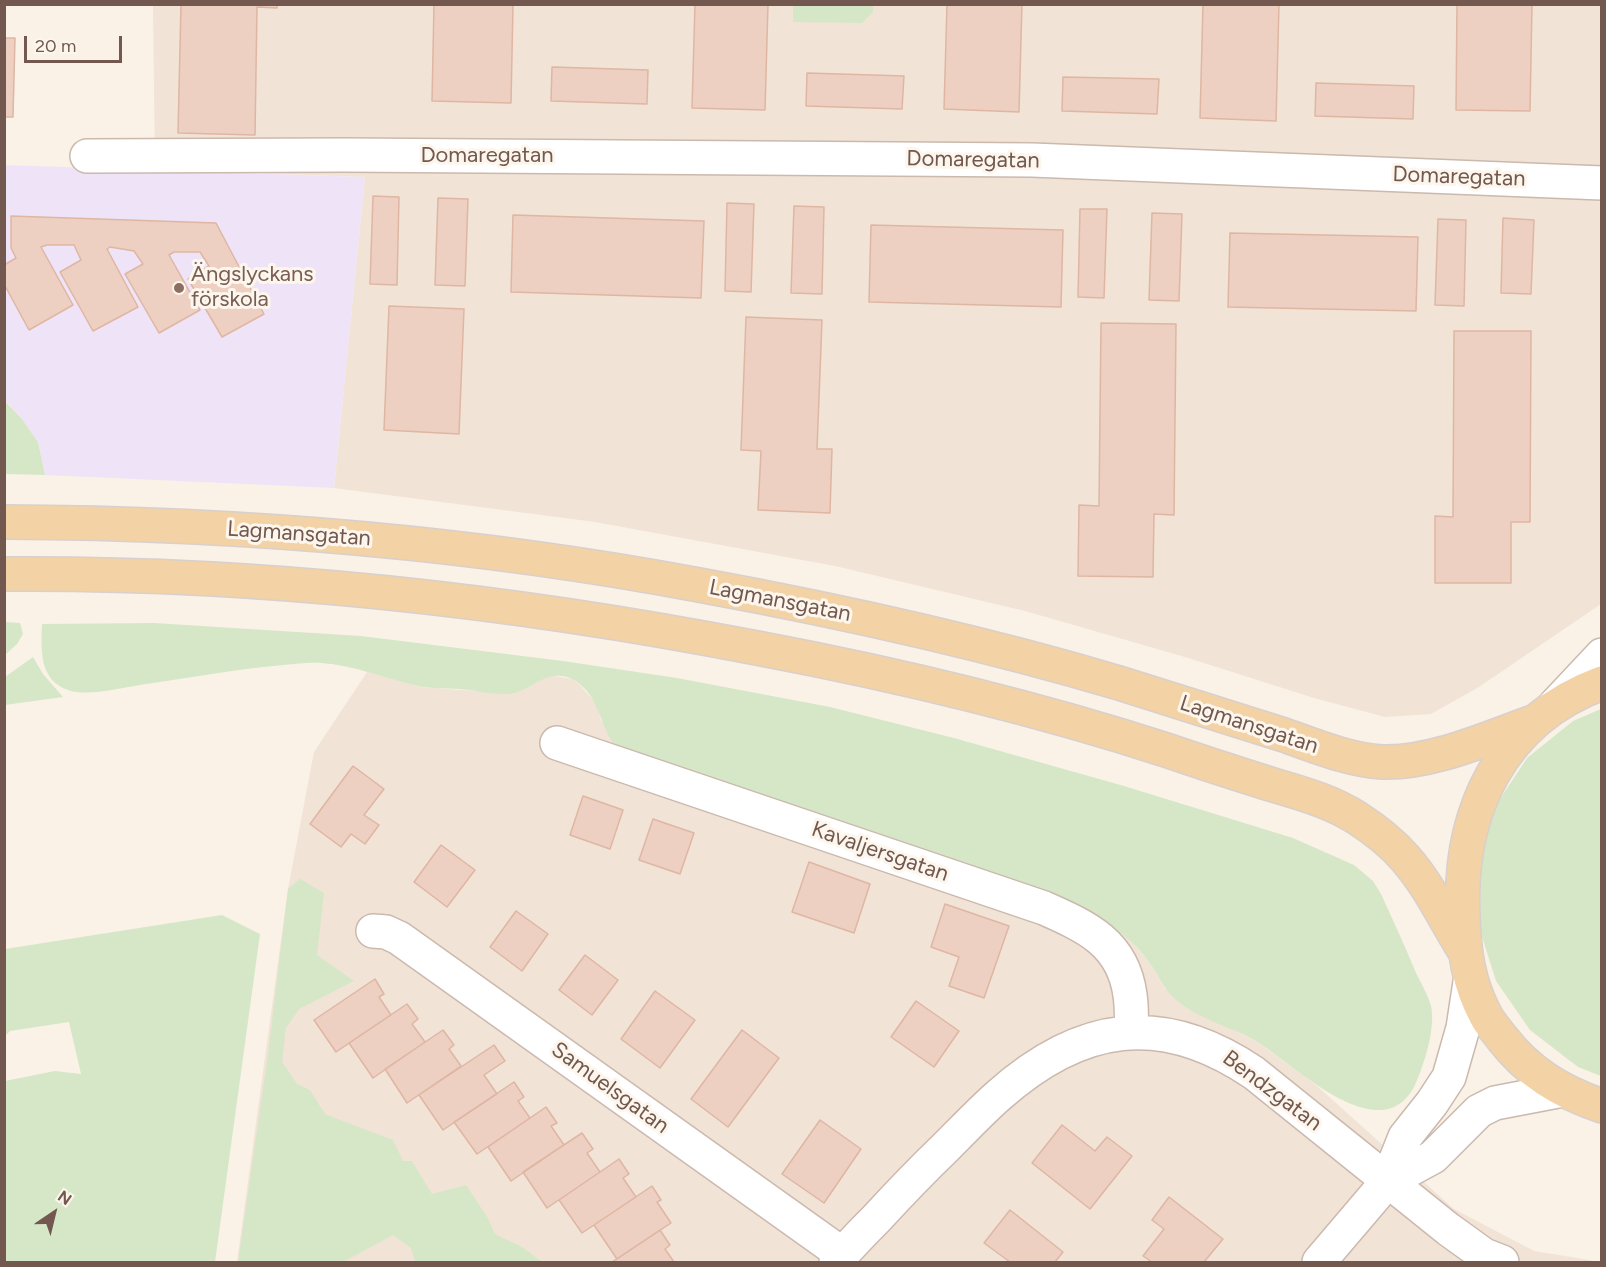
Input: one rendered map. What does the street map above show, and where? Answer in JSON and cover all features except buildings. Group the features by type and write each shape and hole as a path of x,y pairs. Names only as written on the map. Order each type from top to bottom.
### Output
{"main road":[{"name":"Lagmansgatan","path":"4,522 164,525 378,539 576,564 694,584 900,625 1026,657 1121,684 1330,751 1382,762 1410,760 1432,755 1544,713"},
{"path":"4,574 58,574 294,584 471,601 656,628 829,662 945,689 1134,740 1308,796 1344,810 1386,839 1406,859 1464,950"},
{"path":"1602,682 1584,689 1544,713 1506,752 1496,767 1474,815 1463,866 1462,896 1464,950 1470,982 1486,1017 1514,1054 1542,1078 1575,1097 1602,1106"}],"street":[{"name":"Domaregatan","path":"87,156 344,155 1032,160 1602,183"},
{"path":"1544,713 1602,655"},
{"name":"Kavaljersgatan","path":"557,743 1044,908 1084,926 1114,951 1126,976 1131,996 1132,1032"},
{"name":"Samuelsgatan","path":"373,931 386,932 399,938 839,1258"},
{"path":"1319,1263 1387,1182 1405,1137 1449,1077 1462,1028 1470,982"},
{"name":"Bendzgatan","path":"839,1258 925,1167 999,1096 1027,1074 1079,1045 1105,1036 1132,1032 1166,1033 1199,1042 1229,1056 1254,1073 1448,1229 1484,1255 1502,1263"},
{"path":"1387,1182 1433,1157 1479,1111 1495,1103 1563,1090"}],"shaded area":[{"path":"153,5 1601,5 1601,604 1479,687 1431,714 1385,717 1314,698 1185,657 1025,611 835,566 595,522 334,488 365,177 155,169"},
{"name":"Ängslyckans förskola","path":"4,165 365,177 334,488 45,475 38,442 5,400"},
{"path":"367,672 421,687 475,691 528,687 546,677 554,676 572,679 597,705 601,721 1095,915 1127,936 1150,963 1165,989 1259,1043 1317,1086 1454,1209 1534,1251 1601,1262 237,1262 288,889 314,752"}],"green space":[{"path":"793,4 873,5 873,12 862,23 793,22"},
{"path":"4,400 22,419 38,442 45,475 5,474"},
{"path":"5,622 20,623 23,634 17,644 5,655"},
{"path":"154,623 361,636 563,661 677,678 830,707 954,738 1124,786 1293,838 1354,865 1373,881 1381,894 1431,1006 1431,1035 1422,1067 1415,1085 1400,1103 1382,1110 1361,1107 1338,1098 1259,1043 1185,1007 1167,991 1149,962 1137,948 1118,930 1095,915 615,746 587,692 572,679 562,676 553,676 521,691 498,694 423,687 346,666 312,663 248,669 84,693 68,690 59,685 47,672 42,654 42,624"},
{"path":"33,657 43,674 63,697 5,705 5,677"},
{"path":"1601,709 1601,1076 1578,1067 1530,1030 1496,981 1478,924 1477,865 1494,808 1527,758 1573,721"},
{"path":"300,879 324,893 317,955 354,981 299,1009 286,1028 282,1062 297,1084 310,1090 325,1114 393,1140 403,1161 412,1161 432,1194 466,1185 495,1234 522,1247 542,1262 415,1262 411,1248 393,1235 343,1262 238,1262 268,1054 288,889"},
{"path":"222,915 260,934 215,1262 5,1262 5,1081 55,1071 81,1074 69,1022 10,1031 5,1036 5,949"}],"place":[{"name":"Ängslyckans förskola","path":"179,288"}]}
